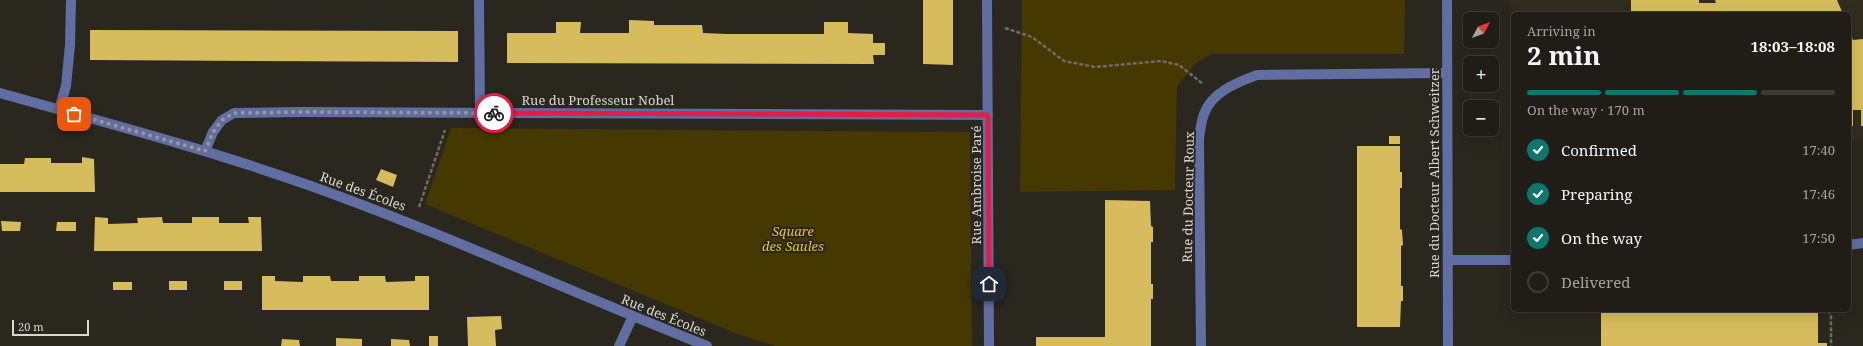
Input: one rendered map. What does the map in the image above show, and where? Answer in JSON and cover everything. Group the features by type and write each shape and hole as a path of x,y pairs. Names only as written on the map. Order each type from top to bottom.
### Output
{"street":[{"path":"59,110 66,86 70,45 71,0"},
{"path":"479,0 480,113"},
{"name":"Rue Ambroise Paré","path":"988,0 989,346"},
{"name":"Rue du Docteur Albert Schweitzer","path":"1447,0 1446,73 1448,346"},
{"name":"Rue du Docteur Roux","path":"1201,346 1199,139 1204,114 1217,95 1236,83 1257,76 1446,73"},
{"name":"Rue des Écoles","path":"0,92 205,151 306,184 403,220 707,346"},
{"name":"Rue du Professeur Nobel","path":"205,151 213,132 222,120 234,113 988,115"},
{"path":"1851,245 1863,242"},
{"path":"1448,260 1511,260"},
{"path":"619,346 632,316"}],"path":[{"path":"988,23 1032,36 1064,61 1095,67 1161,61 1179,65 1217,95"},
{"path":"434,233 419,208 450,113"},
{"path":"1829,312 1831,316 1831,346"}],"shaded area":[{"path":"1510,0 1863,0 1863,140 1851,140 1851,12 1511,12 1511,17"}],"green space":[{"path":"1022,0 1405,0 1404,54 1212,54 1196,63 1177,87 1175,190 1020,192"},
{"name":"Square des Saules","path":"451,128 970,132 972,346 776,346 737,334 425,204"}],"building":[{"path":"923,0 953,0 953,65 923,64"},
{"path":"1631,0 1699,0 1699,3 1716,3 1715,0 1837,0 1842,12 1631,12"},
{"path":"629,20 654,21 654,25 702,25 703,33 727,34 824,34 824,22 848,22 848,33 873,34 873,43 885,43 885,55 873,55 874,64 507,63 507,33 556,33 556,22 581,22 580,33 629,33"},
{"path":"90,30 458,31 458,62 90,60"},
{"path":"1851,35 1853,40 1863,39 1863,126 1861,126 1861,110 1853,110 1853,126 1851,126"},
{"path":"1389,136 1400,136 1400,144 1389,144"},
{"path":"1357,146 1400,146 1400,172 1402,172 1402,188 1400,188 1400,229 1402,230 1403,245 1401,246 1401,286 1403,286 1403,301 1401,301 1400,327 1357,327"},
{"path":"82,157 94,159 95,192 0,192 0,164 24,164 25,158 51,158 51,163 82,163"},
{"path":"381,169 397,175 393,187 376,180"},
{"path":"1105,200 1150,201 1151,226 1153,227 1153,242 1151,242 1151,284 1153,284 1153,299 1151,299 1151,346 1036,346 1036,337 1105,337"},
{"path":"95,217 108,218 108,224 138,223 137,218 162,217 163,223 192,223 192,217 219,217 219,223 249,223 248,217 261,217 262,251 94,251"},
{"path":"1,221 21,222 20,231 2,231"},
{"path":"57,222 76,222 76,231 56,231"},
{"path":"262,276 275,276 275,281 303,282 303,276 330,276 331,281 359,281 359,276 385,276 386,282 415,281 415,276 429,276 429,310 262,310"},
{"path":"169,281 187,281 187,290 169,290"},
{"path":"224,281 242,281 242,290 224,290"},
{"path":"113,282 132,282 132,290 113,290"},
{"path":"1601,312 1818,312 1818,343 1827,343 1827,346 1601,346"},
{"path":"501,316 502,329 495,330 496,346 468,346 467,317"},
{"path":"429,336 438,336 438,346 429,346"},
{"path":"336,338 362,339 362,346 336,346"},
{"path":"282,339 299,340 300,346 281,346"},
{"path":"391,339 409,340 410,346 391,346"}],"way so far":[{"path":"74,114 205,151 213,132 222,120 234,113 494,113"}],"route":[{"path":"494,113 988,115 989,284"}]}
